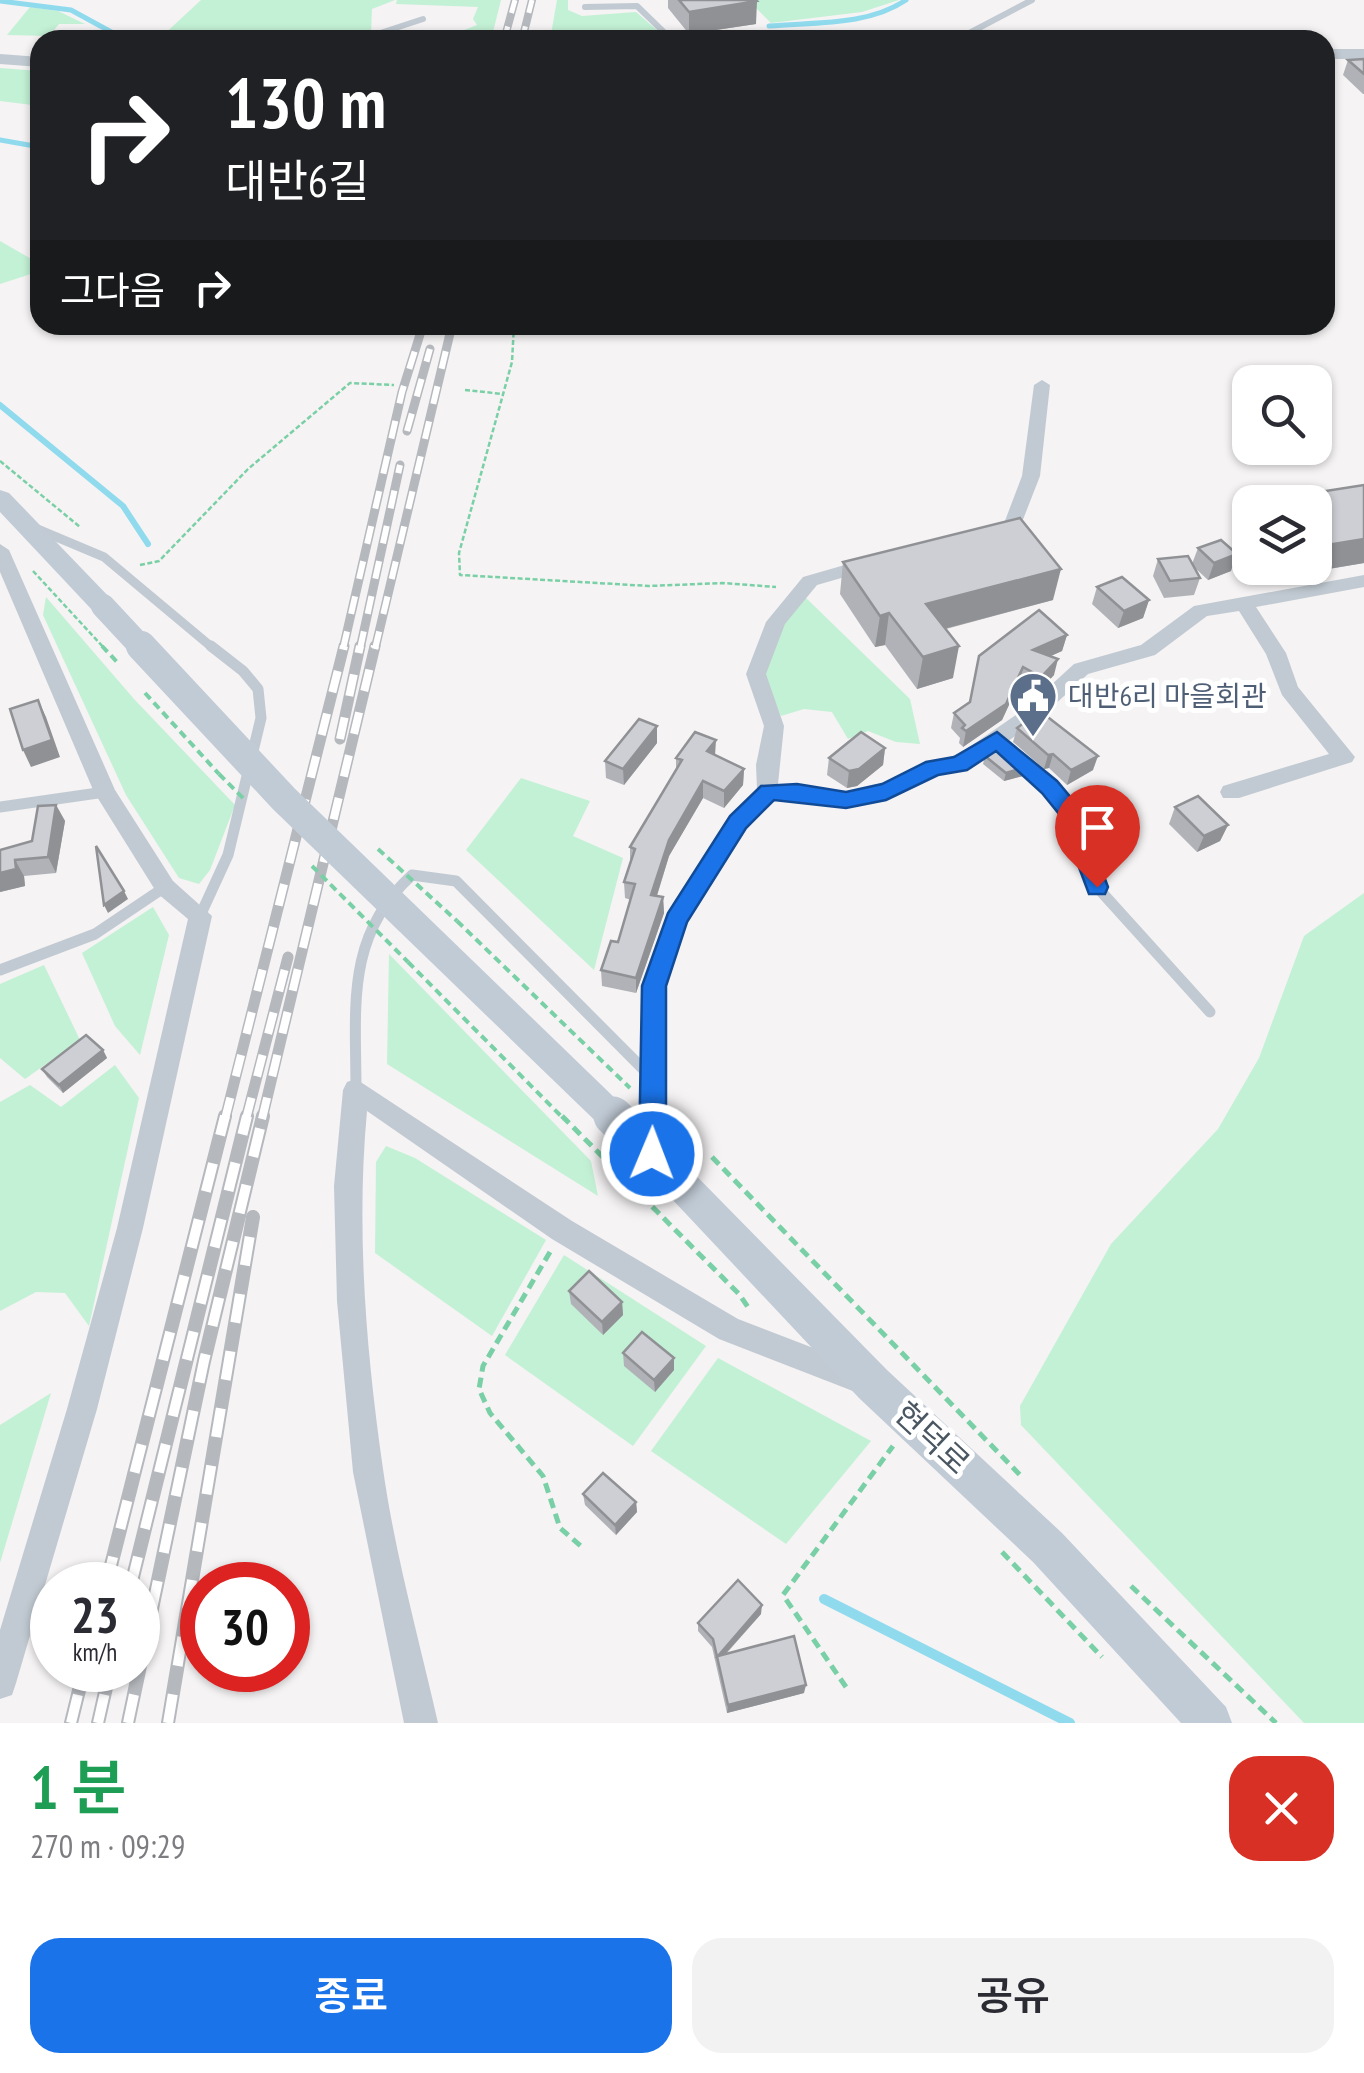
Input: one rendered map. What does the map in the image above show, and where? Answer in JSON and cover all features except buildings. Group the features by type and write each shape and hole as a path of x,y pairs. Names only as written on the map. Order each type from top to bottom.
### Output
{"main road":[{"path":"0,498 28,526"},
{"name":"현덕로","path":"28,526 284,800 652,1154 873,1384 914,1418 1132,1636 1210,1723"}],"street":[{"path":"1335,54 1364,54"},
{"path":"0,59 30,61"},
{"path":"969,538 1010,531 1032,476 1042,386"},
{"path":"0,550 106,792 165,887 200,916 125,1246 82,1409 0,1683"},
{"path":"768,792 767,765 774,726 756,674 776,622 810,581 885,559"},
{"path":"652,1154 654,986 676,919 738,822 768,792 846,800 886,792 934,768 960,764 997,740 1081,670 1148,650 1202,611 1364,581"},
{"path":"1231,792 1344,758 1288,690 1276,653 1243,602"},
{"path":"421,1723 368,1472 351,1302 347,1186 356,1090 562,1230 729,1329 873,1384"}],"lane":[{"path":"975,30 1032,0"},
{"path":"585,7 637,6 662,30"},
{"path":"389,30 422,19"},
{"path":"28,526 104,556 162,609 243,671 258,690 261,718 228,855 200,916"},
{"path":"997,740 1050,787 1069,811 1097,887 1210,1012"},
{"path":"0,807 106,792"},
{"path":"356,1090 359,966 366,929 379,905 412,875 456,881 654,1079"},
{"path":"0,970 95,934 165,887"}],"path":[{"path":"513,335 512,362 459,553 460,575 649,586 723,583 781,588 810,581"},
{"path":"159,561 248,469 350,383 394,385"},
{"path":"465,390 503,394"},
{"path":"0,461 82,528"},
{"path":"457,921 630,1088"},
{"path":"408,962 739,1294 752,1314"},
{"path":"712,1158 1022,1477"},
{"path":"562,1230 483,1366 479,1389 490,1413 543,1476 560,1528 583,1548"},
{"path":"846,1687 784,1596 914,1418"},
{"path":"1001,1551 1106,1662"},
{"path":"1120,1575 1276,1723"}],"green space":[{"path":"201,0 395,0 372,9 371,30 169,30"},
{"path":"397,0 501,0 494,30 464,30 477,25 473,19 478,7 396,4"},
{"path":"557,0 568,0 568,10 582,16 636,12 657,30 552,30"},
{"path":"741,0 899,0 862,12 771,23 751,3"},
{"path":"30,7 58,11 85,24 30,30 30,36 7,35"},
{"path":"0,68 30,70 30,105 0,101"},
{"path":"0,241 30,258 30,274 0,284"},
{"path":"46,597 134,699 235,805 210,870 199,884 179,878 126,795 43,615"},
{"path":"805,597 910,699 920,744 896,742 868,731 848,739 832,712 804,709 781,716 763,674 784,623"},
{"path":"521,778 590,801 573,836 623,858 594,970 466,850"},
{"path":"1364,893 1364,1723 1304,1723 1021,1425 1020,1406 1111,1244 1218,1129 1259,1058 1304,936"},
{"path":"153,907 169,935 140,1055 115,1026 82,953"},
{"path":"389,954 591,1161 598,1196 387,1064"},
{"path":"44,965 80,1040 25,1079 0,1058 0,984"},
{"path":"115,1065 139,1098 89,1326 65,1293 36,1292 0,1311 0,1102 30,1085 61,1107"},
{"path":"386,1146 415,1158 546,1240 492,1336 375,1253 376,1162"},
{"path":"564,1255 706,1346 633,1446 505,1355"},
{"path":"718,1358 871,1441 786,1544 651,1451"},
{"path":"51,1393 0,1563 0,1425"}],"waterway":[{"path":"769,26 858,19 906,0"},
{"path":"0,1 71,10 108,30"},
{"path":"0,140 30,145"},
{"path":"0,405 123,506 148,544"},
{"path":"824,1599 1070,1723"}],"railway":[{"path":"507,30 515,0"},
{"path":"524,30 532,0"},
{"path":"343,649 402,392 420,335"},
{"path":"375,649 450,335"},
{"path":"407,431 430,349"},
{"path":"360,649 400,465"},
{"path":"225,1119 344,646"},
{"path":"340,739 360,646"},
{"path":"262,1119 375,646"},
{"path":"246,1119 288,957"},
{"path":"112,1562 225,1116"},
{"path":"137,1562 247,1116"},
{"path":"128,1723 204,1361 263,1116"},
{"path":"168,1723 253,1217"},
{"path":"71,1723 79,1692"},
{"path":"98,1723 105,1692"}],"place":[{"name":"대반6리 마을회관","path":"1033,738"}],"route":[{"path":"652,1154 654,986 676,919 738,822 768,792 846,800 886,792 934,768 960,764 997,740 1050,787 1069,811 1097,887"}]}
